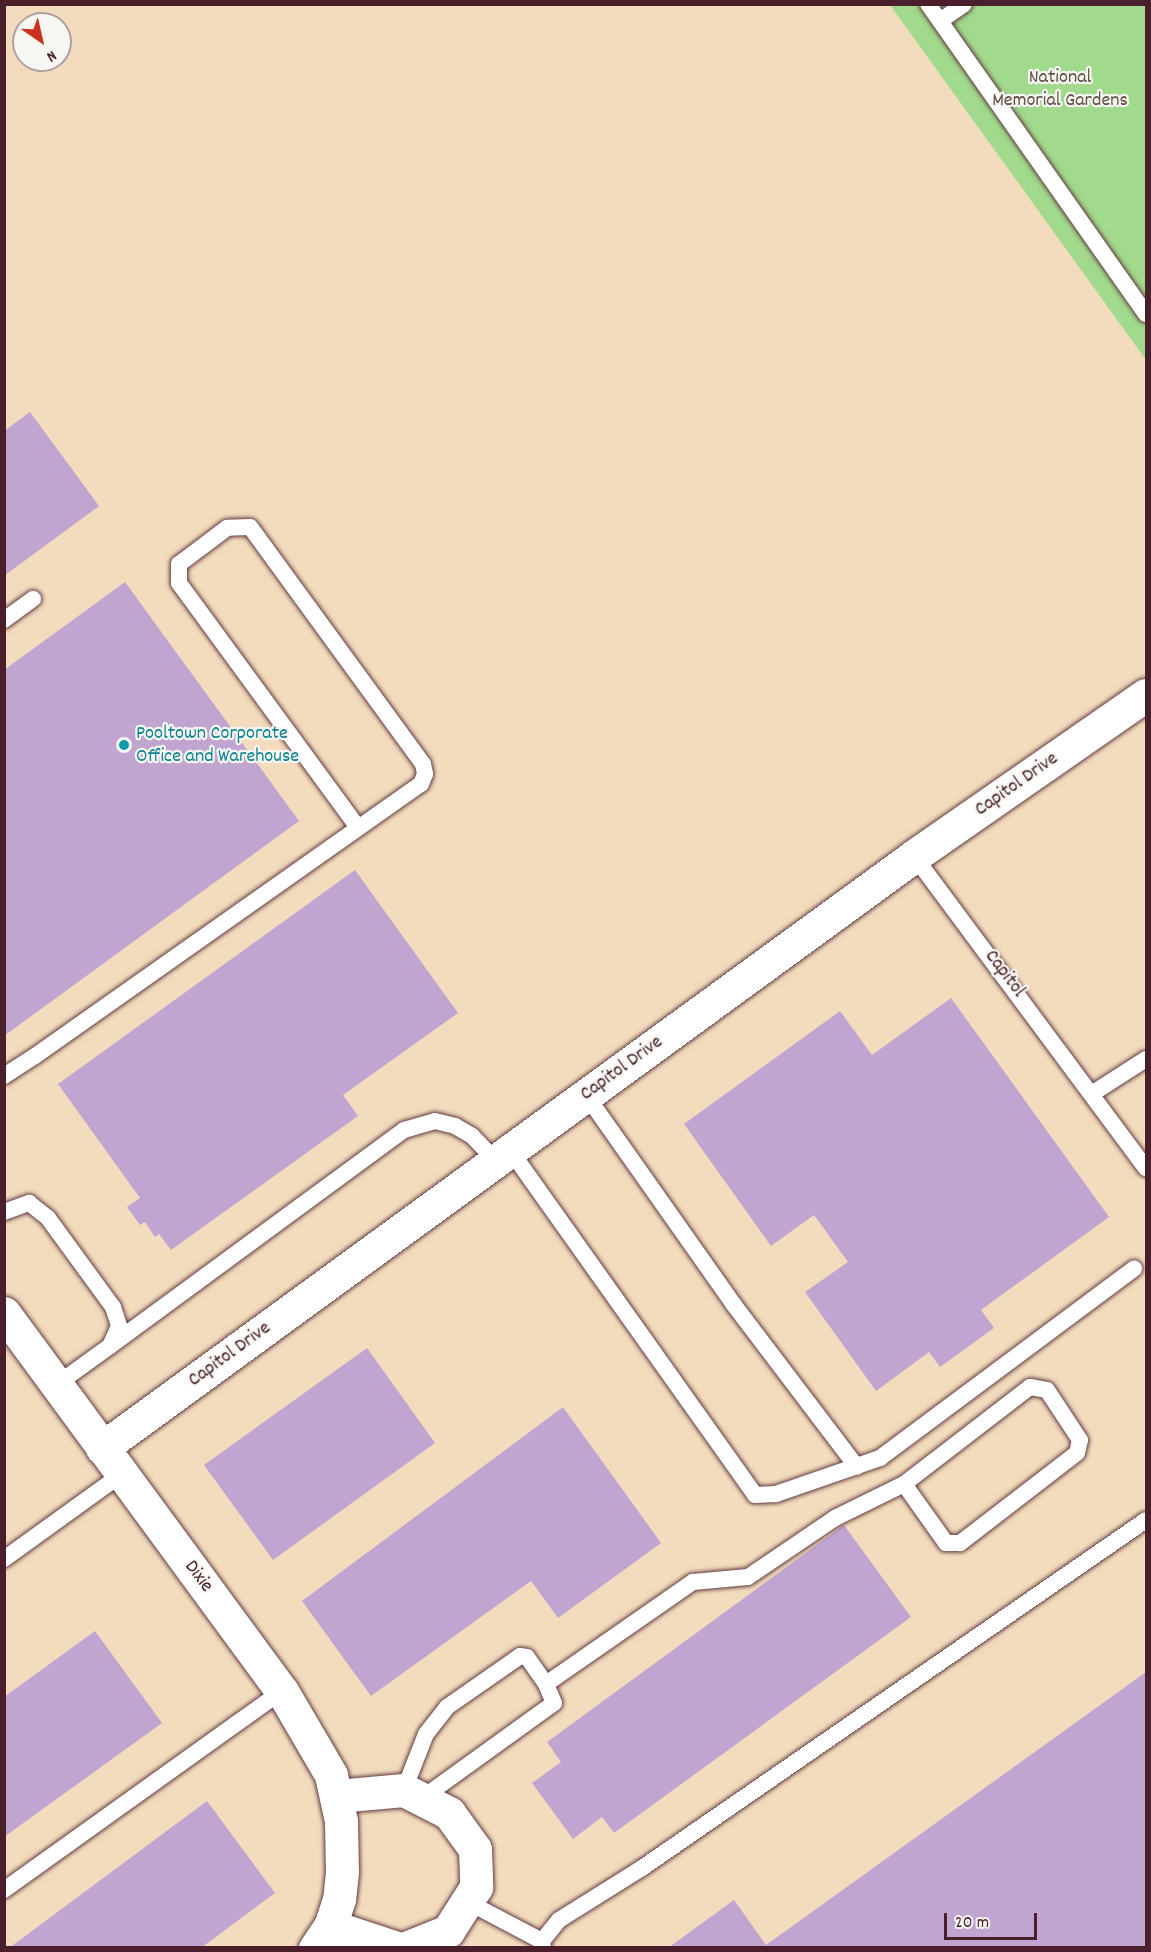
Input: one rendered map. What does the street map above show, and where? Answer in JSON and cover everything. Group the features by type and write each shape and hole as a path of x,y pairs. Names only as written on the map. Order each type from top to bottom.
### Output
{"street":[{"name":"Capitol Drive","path":"102,1448 914,856 1146,695"},
{"name":"Dixie","path":"4,1313 282,1691 310,1734 337,1796 342,1861 339,1899 323,1936"},
{"path":"337,1796 413,1795 449,1812 475,1848 476,1887 447,1931 406,1947"},
{"path":"323,1936 397,1947"}],"lane":[{"path":"928,4 1146,314"},
{"path":"940,21 964,4"},
{"path":"4,1076 358,828 421,783 425,774 423,764 250,527 227,528 179,564 179,583 358,828"},
{"path":"4,621 33,599"},
{"name":"Capitol","path":"914,856 1094,1093 1146,1168"},
{"path":"1094,1093 1146,1059"},
{"path":"586,1095 734,1305 857,1467"},
{"path":"56,1384 404,1130 435,1121 455,1126 503,1156 754,1495 776,1494 880,1458 1134,1269"},
{"path":"4,1212 29,1203 48,1218 113,1307 119,1326 110,1346"},
{"path":"546,1684 693,1582 748,1576 835,1518 904,1484 1030,1387 1047,1390 1080,1440 1077,1453 960,1543 946,1543 904,1484"},
{"path":"4,1559 122,1474"},
{"path":"466,1901 542,1944 559,1920 642,1868 1146,1520"},
{"path":"519,1656 527,1657 546,1684 554,1703 413,1795 426,1734 447,1707 519,1656"},
{"path":"4,1890 282,1691"}],"green space":[{"name":"National Memorial Gardens","path":"890,5 1146,5 1146,360"}],"building":[{"path":"30,412 99,506 4,576 4,431"},
{"name":"Pooltown Corporate Office and Warehouse","path":"125,582 299,821 4,1036 4,670"},
{"path":"355,870 458,1013 343,1095 358,1116 171,1250 159,1234 155,1237 145,1222 140,1225 127,1207 140,1198 58,1084"},
{"path":"951,998 1109,1217 981,1310 994,1328 940,1367 929,1352 876,1391 805,1292 848,1262 814,1215 771,1246 684,1124 840,1011 872,1055"},
{"path":"367,1348 435,1443 273,1560 204,1465"},
{"path":"563,1407 661,1543 558,1618 531,1581 371,1696 302,1601"},
{"path":"844,1525 911,1617 614,1833 602,1817 573,1839 532,1783 561,1762 547,1742"},
{"path":"95,1631 162,1723 4,1837 4,1697"},
{"path":"1146,1672 1146,1948 668,1948 734,1900 766,1945"},
{"path":"207,1801 275,1893 201,1948 9,1948"}],"place":[{"name":"Pooltown Corporate Office and Warehouse","path":"124,745"}]}
